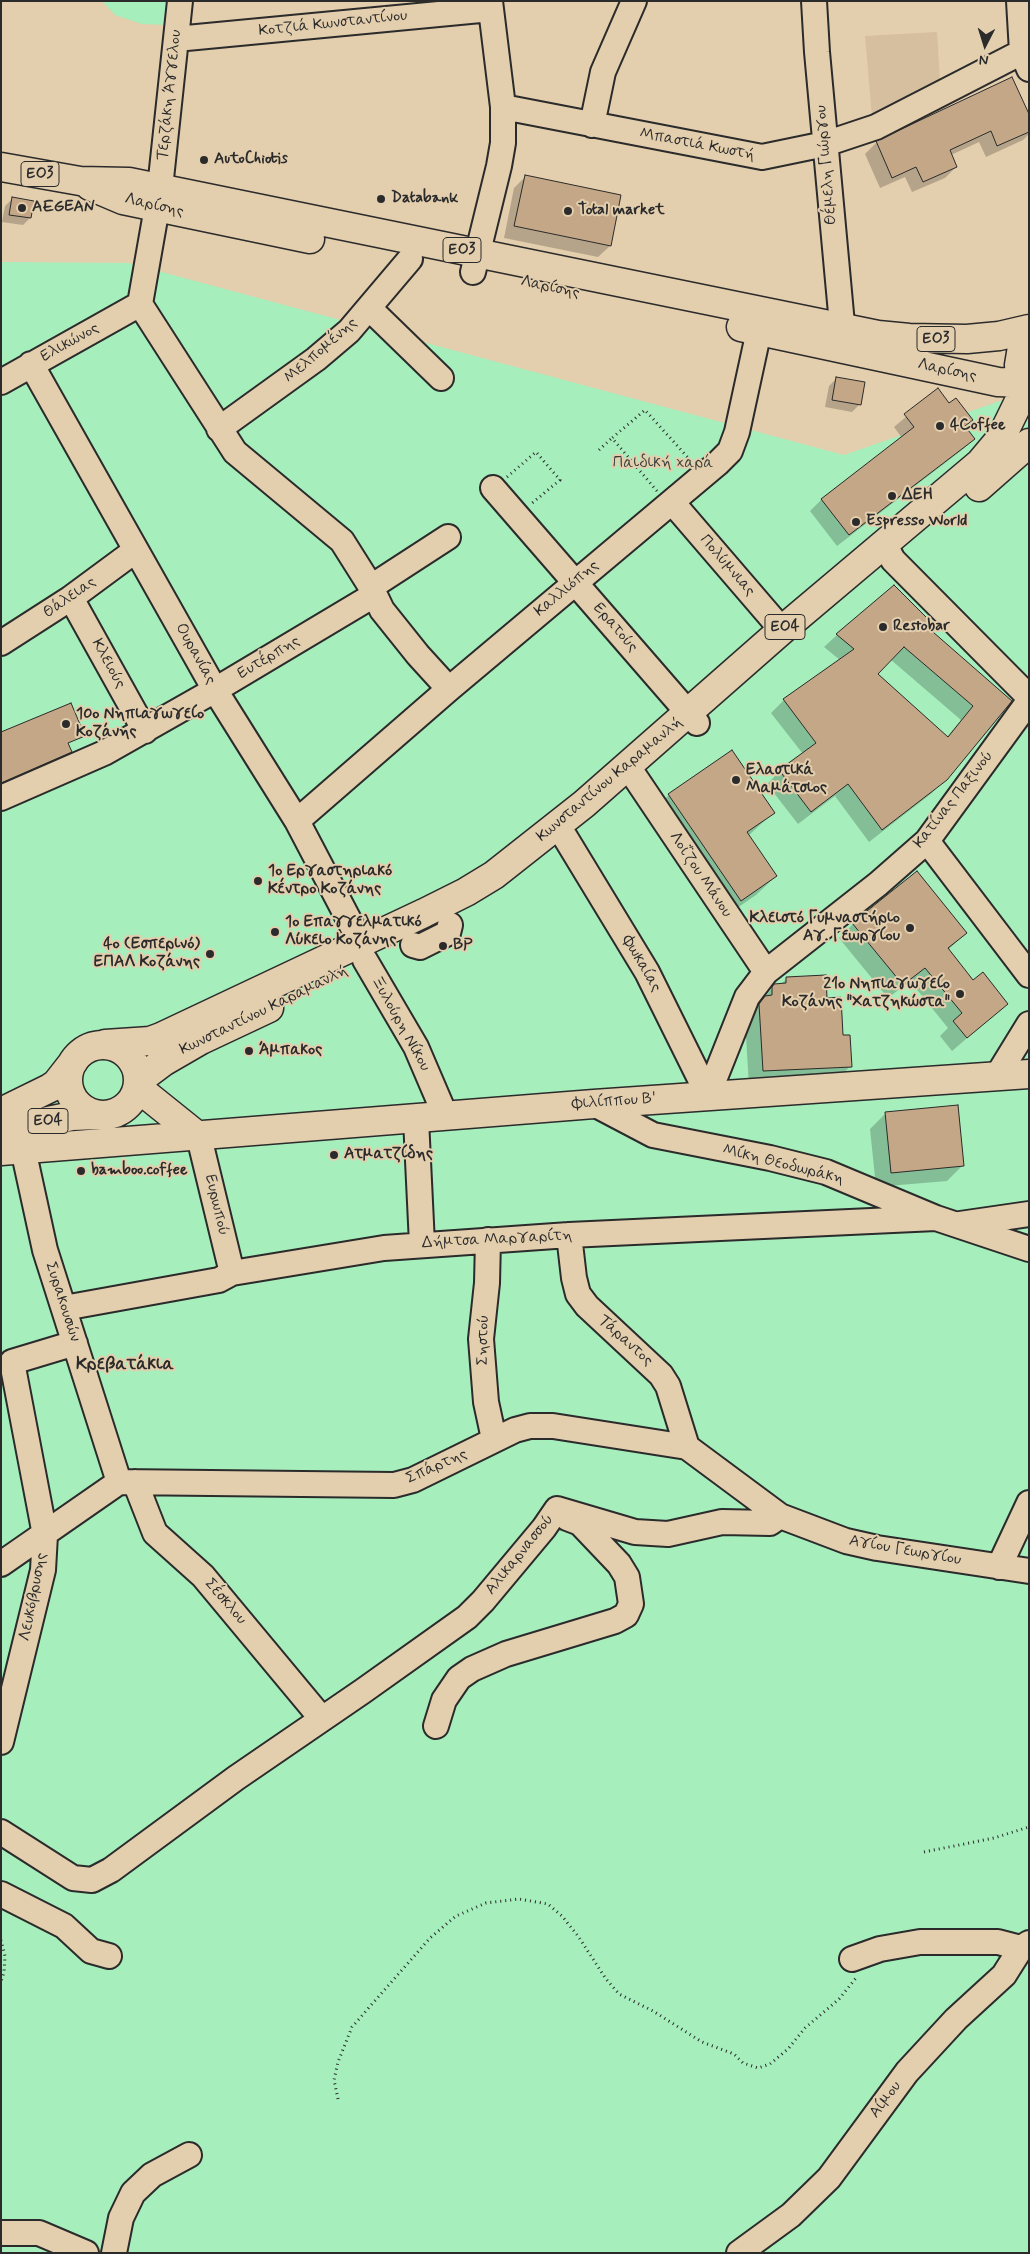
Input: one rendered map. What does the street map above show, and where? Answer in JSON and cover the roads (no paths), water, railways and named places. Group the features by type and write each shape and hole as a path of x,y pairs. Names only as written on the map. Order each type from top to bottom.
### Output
{"main road":[{"name":"Λαρίσης","path":"1,167 80,181 123,200 158,198 844,339 970,376 1026,387"},
{"name":"Λαρίσης","path":"158,198 410,259 475,263"},
{"name":"Λαρίσης","path":"844,339 878,335 938,339 984,338 1029,329"},
{"path":"1026,387 1020,375 1019,356 1029,335"},
{"path":"970,376 994,402 1002,421 1001,438"},
{"name":"Κωνσταντίνου Καραμανλή","path":"138,1086 143,1077 154,1068 201,1040 363,951 488,879 577,810 693,718 888,552 980,463 1001,438 1026,387"},
{"name":"Κωνσταντίνου Καραμανλή","path":"105,1044 137,1043 161,1037 472,906 524,871 635,778 782,630 1029,444"},
{"path":"105,1044 120,1049 129,1055 137,1068 138,1086 199,1137"},
{"name":"ΕΟ4","path":"1,1112 50,1088 87,1048 105,1044"},
{"name":"ΕΟ4","path":"74,1061 68,1079 72,1097 80,1107 104,1115"},
{"name":"Φιλίππου Β'","path":"8,1145 199,1137 708,1095 1029,1074"},
{"name":"ΕΟ4","path":"8,1145 34,1124 72,1116 104,1115 121,1110 129,1104 138,1086"},
{"path":"104,1115 150,1140"}],"street":[{"name":"Τερζάκη Άγγελου","path":"140,304 158,198 180,1"},
{"path":"592,125 603,72 634,1"},
{"name":"Θέμελη Γιώργου","path":"814,1 825,144 844,339"},
{"path":"1019,1 1025,61"},
{"name":"Κοτζιά Κωνσταντίνου","path":"176,39 490,5"},
{"path":"475,263 503,143 503,107 490,5"},
{"name":"Μπαστιά Κωστή","path":"503,107 762,157 825,144 876,127 1025,61"},
{"name":"Μελπομένης","path":"219,429 316,360 348,331 410,259"},
{"path":"140,304 235,452 248,465 336,534 397,630 449,689"},
{"name":"Ελικώνος","path":"1,382 140,304"},
{"path":"369,308 441,378"},
{"name":"Καλλιόπης","path":"296,821 575,582 703,476 730,451 737,432 761,322"},
{"name":"Ουρανίας","path":"31,364 215,690 296,821 363,951"},
{"name":"Ερατούς","path":"493,488 693,718"},
{"name":"Πολύμνιας","path":"670,503 782,630"},
{"name":"Ευτέρπης","path":"1,798 104,753 215,690 372,591 448,536"},
{"name":"Θάλειας","path":"1,643 71,598 136,550"},
{"path":"888,552 1029,697"},
{"name":"Κλειούς","path":"71,598 145,731"},
{"name":"Κατίνας Παξινού","path":"708,1095 748,997 766,972 878,884 927,841 1029,701"},
{"name":"Λοΐζου Μάνου","path":"635,778 766,972"},
{"name":"Φωκαίας","path":"565,837 647,972 708,1095"},
{"path":"927,841 1029,975"},
{"path":"413,945 420,948 448,934 450,925"},
{"name":"Ξυλούρη Νίκου","path":"363,951 416,1047 446,1117"},
{"path":"996,1076 1029,1024"},
{"name":"Μίκη Θεοδωράκη","path":"594,1104 653,1135 770,1158 826,1172 946,1221 1029,1249"},
{"path":"416,1119 422,1244"},
{"name":"Ευρωπού","path":"199,1137 232,1273"},
{"name":"Συρακουσών","path":"8,1145 46,1250 75,1343 127,1482"},
{"name":"Δήμτσα Μαργαρίτη","path":"64,1308 219,1280 232,1273 384,1248 422,1244 568,1235 946,1221 1029,1214"},
{"name":"Τάραντος","path":"568,1235 578,1294 603,1322 661,1375 668,1386 687,1447"},
{"name":"Σηστού","path":"488,1240 487,1283 481,1339 486,1402 494,1439"},
{"name":"Λευκόβρυσης","path":"1,1742 43,1570 45,1535 12,1362 75,1343"},
{"name":"Σπάρτης","path":"127,1482 394,1485 413,1480 494,1439 530,1426 553,1426 687,1447"},
{"name":"Αγίου Γεωργίου","path":"687,1447 780,1516 846,1542 1029,1571"},
{"path":"1,1564 127,1482"},
{"name":"Σέσκλου","path":"127,1482 155,1533 203,1576 322,1720"},
{"path":"999,1567 1029,1503"},
{"name":"Αλικαρνασσού","path":"1,1832 74,1878 92,1880 111,1870 149,1840 236,1778 322,1720 467,1617 483,1601 544,1528 557,1509 635,1532 668,1534 722,1522 770,1523 780,1516"},
{"path":"436,1726 444,1700 459,1678 472,1669 506,1654 626,1616 631,1604 630,1591 627,1577 619,1564 580,1523 553,1514"},
{"path":"1,1894 64,1926 91,1951 109,1956"},
{"path":"852,1959 880,1948 920,1942 998,1942 1025,1946"},
{"name":"Αίμου","path":"739,2253 791,2215 829,2178 907,2072 956,2019 1004,1975 1025,1946"},
{"path":"114,2253 120,2218 133,2193 152,2174 189,2155"},
{"path":"1,2233 39,2233 86,2253"}],"place":[{"name":"AutoChiotis","path":"204,160"},
{"name":"Databank","path":"381,199"},
{"name":"AEGEAN","path":"22,208"},
{"name":"Total market","path":"568,211"},
{"name":"4Coffee","path":"940,426"},
{"name":"ΔΕΗ","path":"892,496"},
{"name":"Espresso World","path":"856,522"},
{"name":"Restobar","path":"883,627"},
{"name":"10ο Νηπιαγωγείο Κοζάνης","path":"66,724"},
{"name":"Ελαστικά Μαμάτσιος","path":"736,780"},
{"name":"1ο Εργαστηριακό Κέντρο Κοζάνης","path":"258,881"},
{"name":"Κλειστό Γυμναστήριο Αγ. Γεωργίου","path":"910,928"},
{"name":"1ο Επαγγελματικό Λύκειο Κοζάνης","path":"275,932"},
{"name":"BP","path":"443,946"},
{"name":"4ο (Εσπερινό) ΕΠΑΛ Κοζάνης","path":"210,954"},
{"name":"21ο Νηπιαγωγείο Κοζάνης \"Χατζηκώστα\"","path":"960,994"},
{"name":"Άμπακος","path":"249,1051"},
{"name":"Ατματζίδης","path":"334,1155"},
{"name":"bamboo.coffee","path":"81,1171"}],"district":[{"name":"Κρεβατάκια","path":"125,1365"}],"park label":[{"name":"Παιδική χαρά","path":"663,464"}]}
